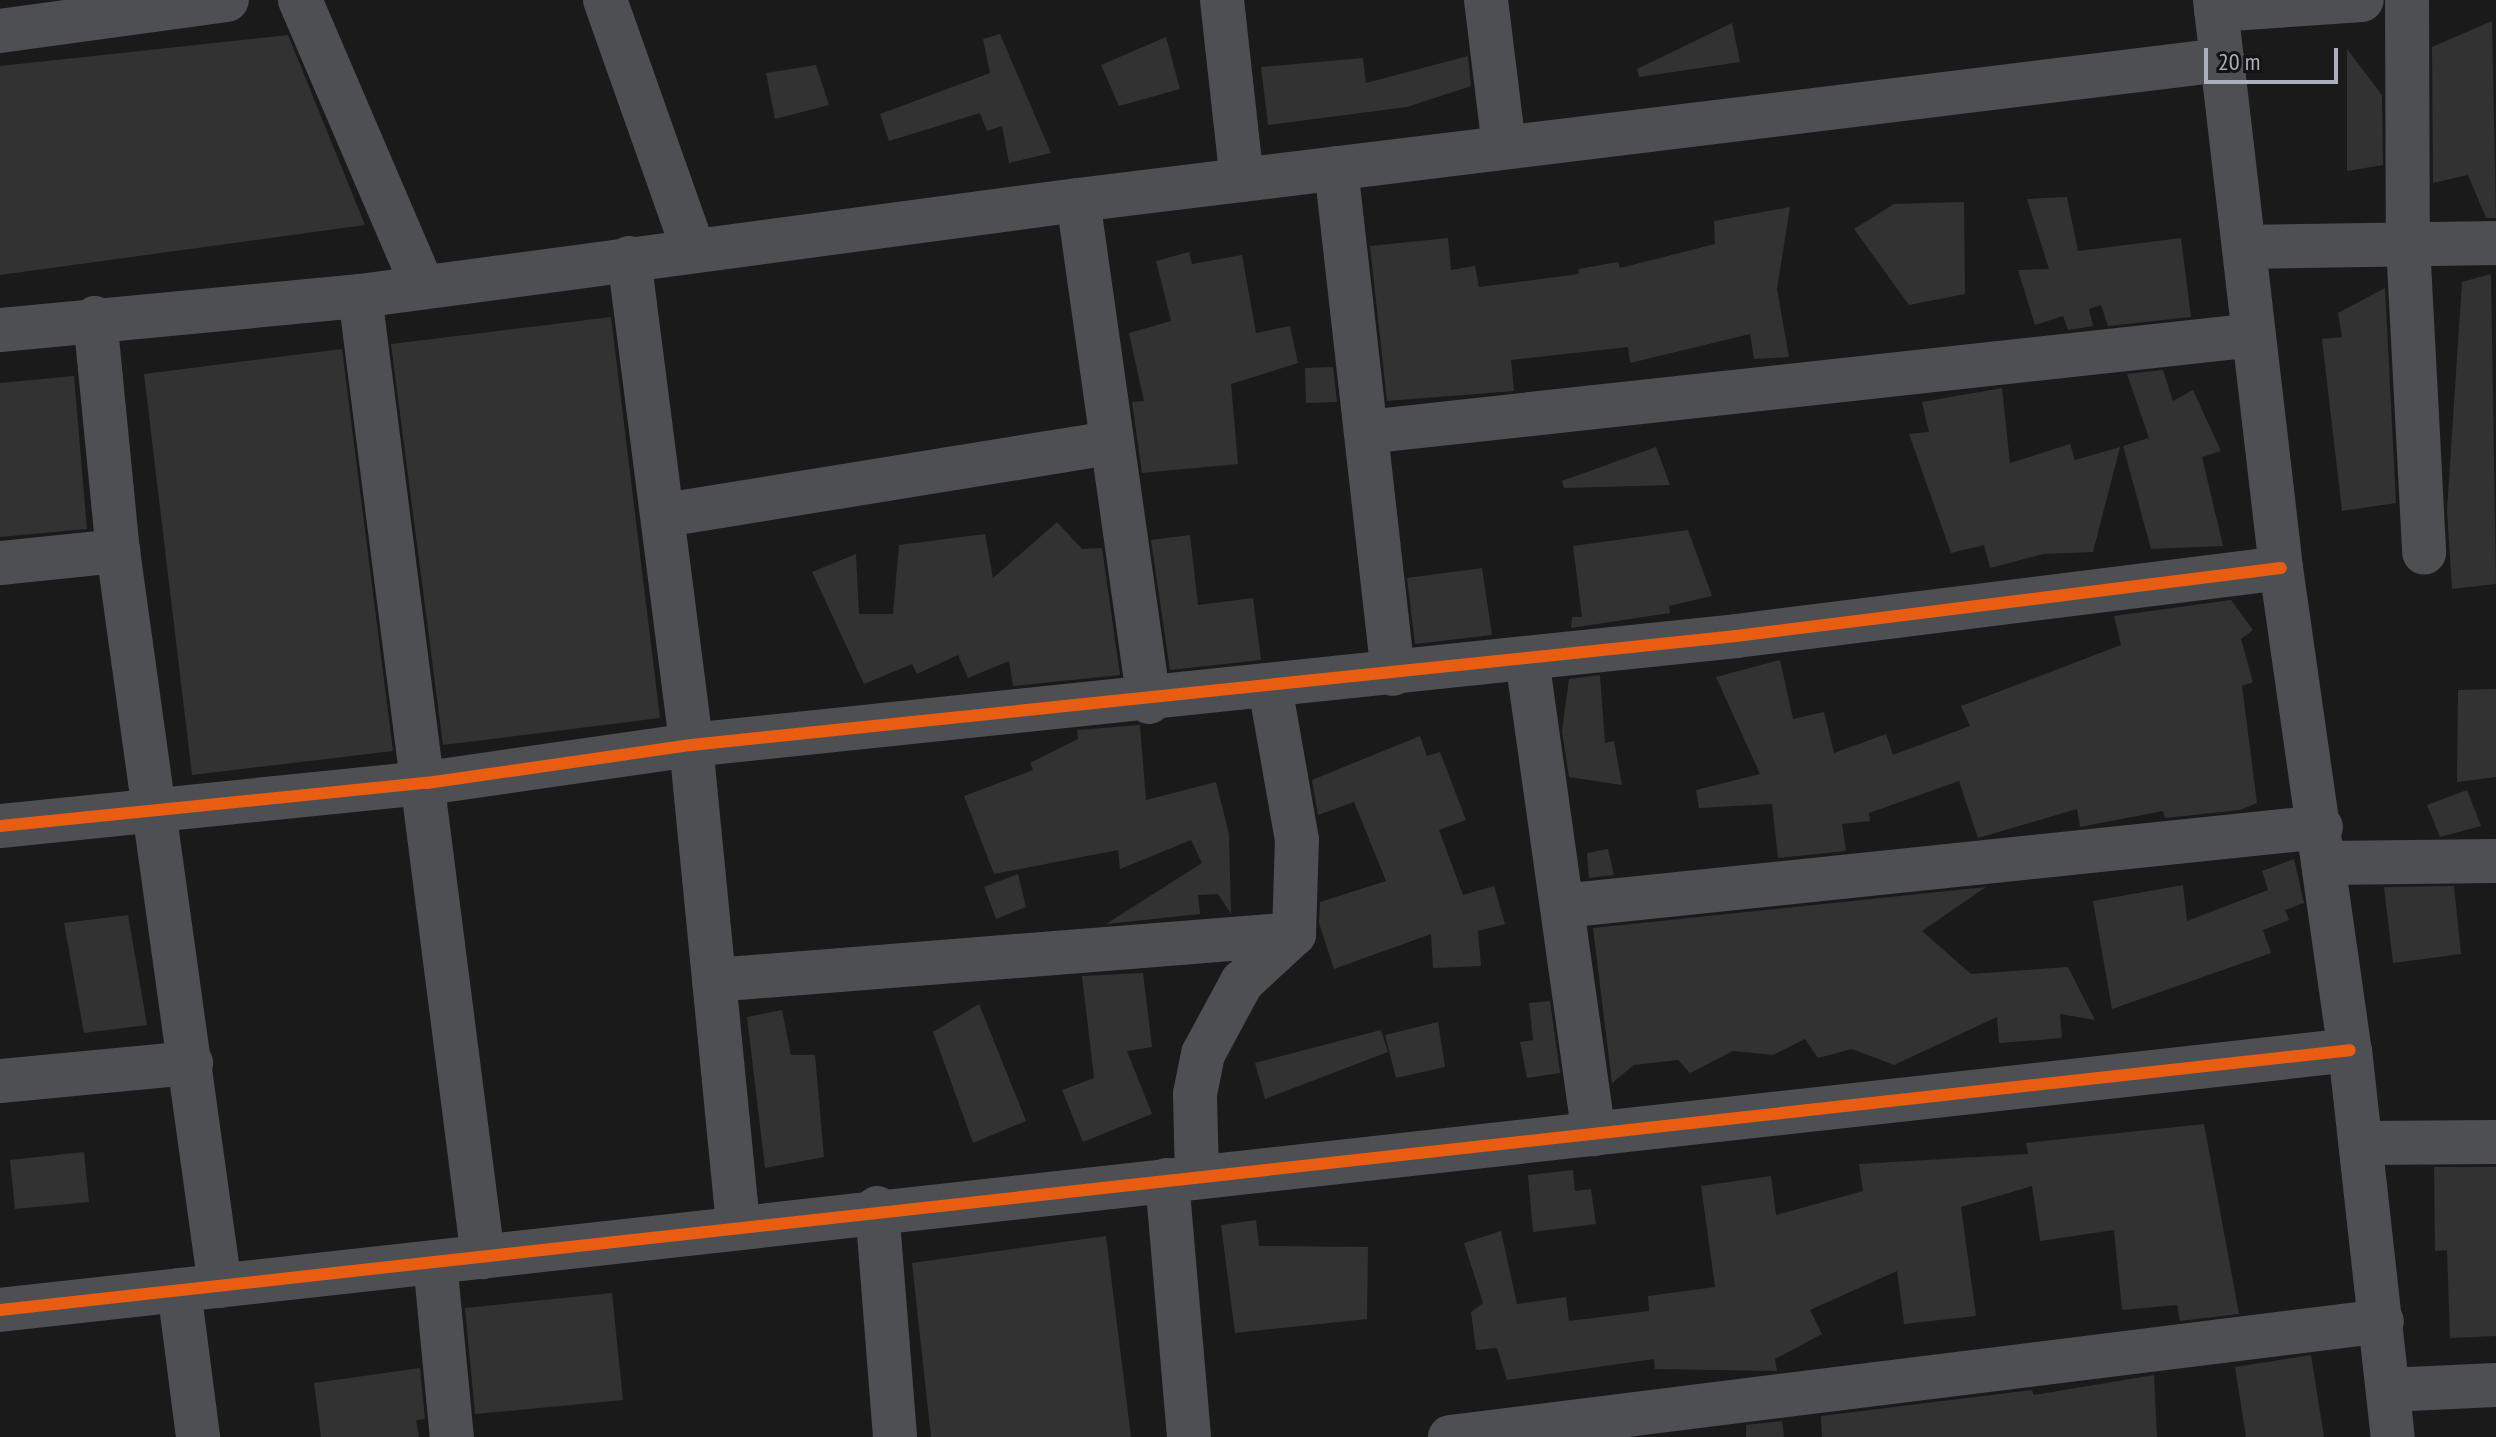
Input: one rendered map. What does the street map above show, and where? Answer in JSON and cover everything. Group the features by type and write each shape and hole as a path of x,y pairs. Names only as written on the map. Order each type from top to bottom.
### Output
{"street":[{"path":"0,31 73,10 227,0"},
{"path":"300,0 423,287"},
{"path":"605,0 693,249"},
{"path":"1222,0 1242,180"},
{"path":"1486,0 1504,147"},
{"path":"2362,0 2215,5 2281,568 2350,1050 2393,1437"},
{"path":"2407,0 2408,244 2424,553"},
{"path":"0,330 95,318 360,296 693,249 1078,200 2222,60"},
{"path":"1336,168 1393,674"},
{"path":"1078,200 1149,702"},
{"path":"2244,247 2496,243"},
{"path":"629,258 665,515 691,745 738,1228"},
{"path":"360,296 427,783 483,1257"},
{"path":"95,318 118,551 191,1063 200,1288 198,1437"},
{"path":"1366,432 2254,335"},
{"path":"665,515 1110,443"},
{"path":"0,563 118,551"},
{"path":"0,826 427,783 691,745 1149,702 2281,568"},
{"path":"1527,659 1594,1134"},
{"path":"1189,1437 1182,1179 1203,1054 1242,982 1294,934 1297,840 1270,687"},
{"path":"1562,906 2323,845 2496,861"},
{"path":"714,980 1294,934"},
{"path":"0,1310 738,1228 877,1208 1182,1179 2350,1050"},
{"path":"0,1081 191,1063"},
{"path":"2361,1143 2496,1142"},
{"path":"877,1208 895,1437"},
{"path":"435,1262 452,1437"},
{"path":"1453,1437 2382,1321"},
{"path":"2388,1390 2496,1385"}],"building":[{"path":"2492,21 2496,218 2486,218 2468,175 2433,183 2432,47"},
{"path":"1732,23 1740,62 1639,77 1637,69"},
{"path":"1000,34 1051,153 1009,163 1002,126 987,131 980,113 889,141 880,114 990,73 983,39"},
{"path":"288,35 365,225 0,275 0,66"},
{"path":"1166,37 1180,89 1119,106 1101,65"},
{"path":"2347,49 2382,95 2383,165 2347,171"},
{"path":"1468,56 1471,86 1407,107 1268,125 1261,67 1363,58 1366,83"},
{"path":"816,65 829,105 775,119 766,73"},
{"path":"2067,197 2078,251 2181,238 2191,317 2108,326 2101,305 2089,309 2093,326 2068,330 2063,316 2035,325 2018,270 2049,269 2027,199"},
{"path":"1964,202 1965,294 1909,305 1854,229 1894,204"},
{"path":"1790,207 1777,289 1789,357 1754,359 1750,334 1630,363 1628,347 1511,360 1514,391 1387,401 1370,246 1448,238 1451,270 1475,266 1479,287 1579,274 1578,269 1618,262 1620,268 1715,244 1714,221"},
{"path":"1189,252 1192,264 1242,255 1256,333 1290,326 1298,363 1231,384 1238,464 1142,473 1132,402 1144,401 1129,333 1171,321 1156,261"},
{"path":"2491,274 2496,584 2452,589 2447,510 2462,282"},
{"path":"2385,288 2396,503 2342,511 2322,339 2342,337 2338,313"},
{"path":"611,317 660,718 443,745 391,344"},
{"path":"342,349 393,751 192,775 144,374"},
{"path":"1333,367 1337,402 1306,403 1305,368"},
{"path":"2163,370 2173,401 2193,390 2221,451 2202,457 2223,546 2151,549 2123,446 2149,438 2127,374"},
{"path":"74,376 87,529 0,537 0,383"},
{"path":"2002,388 2010,463 2070,444 2075,460 2120,447 2093,552 2043,554 1990,568 1984,545 1951,553 1909,434 1929,432 1922,402"},
{"path":"1656,447 1670,485 1564,488 1562,481"},
{"path":"1057,522 1082,549 1102,548 1120,675 1013,686 1009,661 968,678 958,655 917,674 912,664 864,684 812,572 856,554 859,614 893,614 899,545 985,534 993,578"},
{"path":"1688,530 1712,596 1669,606 1670,613 1571,628 1572,617 1582,617 1573,546"},
{"path":"1190,535 1198,605 1253,598 1261,660 1170,670 1151,540"},
{"path":"1482,568 1492,635 1415,644 1407,578"},
{"path":"2231,600 2253,630 2241,639 2253,682 2242,686 2257,803 2240,810 2165,818 2163,811 2080,827 2077,809 1978,838 1959,781 1869,813 1870,821 1842,824 1846,851 1778,858 1772,804 1699,808 1696,790 1760,774 1716,677 1780,660 1793,719 1824,712 1834,753 1886,734 1893,755 1970,726 1961,706 2121,645 2114,616"},
{"path":"1600,675 1605,743 1614,741 1622,785 1569,777 1562,731 1569,679"},
{"path":"2496,689 2496,777 2457,782 2458,690"},
{"path":"1140,725 1146,800 1216,782 1229,834 1231,914 1218,894 1198,895 1200,914 1106,924 1202,863 1191,840 1120,869 1118,850 994,874 964,796 1033,770 1030,763 1078,739 1077,730"},
{"path":"1420,736 1427,756 1440,752 1466,820 1439,830 1463,895 1494,886 1505,924 1478,931 1481,966 1433,968 1431,934 1334,969 1319,923 1320,902 1386,881 1354,802 1318,815 1312,780"},
{"path":"2467,790 2481,826 2440,837 2427,805"},
{"path":"1608,849 1614,875 1589,878 1587,853"},
{"path":"2294,859 2304,903 2285,910 2289,920 2263,930 2271,953 2112,1009 2093,901 2183,885 2187,921 2268,890 2262,871"},
{"path":"1018,874 1026,907 996,919 984,887"},
{"path":"2454,886 2461,954 2393,963 2384,887"},
{"path":"1986,887 1922,931 1971,974 2068,967 2095,1020 2060,1014 2062,1038 1999,1043 1997,1017 1894,1065 1852,1049 1818,1058 1805,1039 1773,1055 1733,1051 1690,1073 1678,1060 1634,1065 1612,1083 1593,928"},
{"path":"128,915 147,1025 84,1033 64,923"},
{"path":"1143,973 1152,1047 1127,1051 1152,1114 1083,1142 1062,1090 1094,1078 1082,976"},
{"path":"1550,1001 1560,1073 1527,1078 1520,1042 1533,1040 1529,1003"},
{"path":"979,1004 1026,1121 973,1143 933,1032"},
{"path":"782,1010 791,1055 815,1055 824,1157 765,1168 747,1017"},
{"path":"1438,1022 1445,1067 1396,1078 1385,1035"},
{"path":"1381,1030 1388,1052 1265,1099 1255,1063"},
{"path":"2204,1124 2239,1314 2180,1321 2177,1305 2122,1310 2114,1230 2040,1241 2032,1186 1961,1207 1976,1316 1904,1324 1897,1271 1810,1310 1822,1334 1775,1359 1777,1371 1655,1369 1654,1359 1507,1380 1497,1348 1476,1350 1471,1312 1483,1303 1464,1243 1501,1231 1517,1304 1566,1297 1569,1321 1649,1311 1648,1296 1715,1287 1701,1186 1771,1176 1776,1215 1863,1191 1859,1164 2028,1154 2026,1143"},
{"path":"84,1152 89,1202 15,1209 10,1160"},
{"path":"2434,1167 2496,1167 2496,1336 2450,1338 2447,1250 2435,1251"},
{"path":"1573,1170 1575,1191 1591,1189 1596,1224 1533,1232 1528,1175"},
{"path":"1256,1220 1259,1246 1368,1247 1367,1319 1235,1333 1221,1225"},
{"path":"1106,1236 1131,1437 931,1437 912,1263"},
{"path":"612,1293 623,1400 475,1414 465,1308"},
{"path":"2311,1355 2324,1437 2246,1437 2235,1367"},
{"path":"420,1368 425,1419 416,1420 419,1437 321,1437 314,1383"},
{"path":"2154,1375 2157,1437 1822,1437 1821,1416 2032,1390 2034,1395"},
{"path":"1782,1421 1784,1437 1746,1437 1746,1425"}],"cycle path":[{"path":"0,826 427,783 691,745 1736,636 2281,568"},
{"path":"0,1310 2350,1050"}]}
